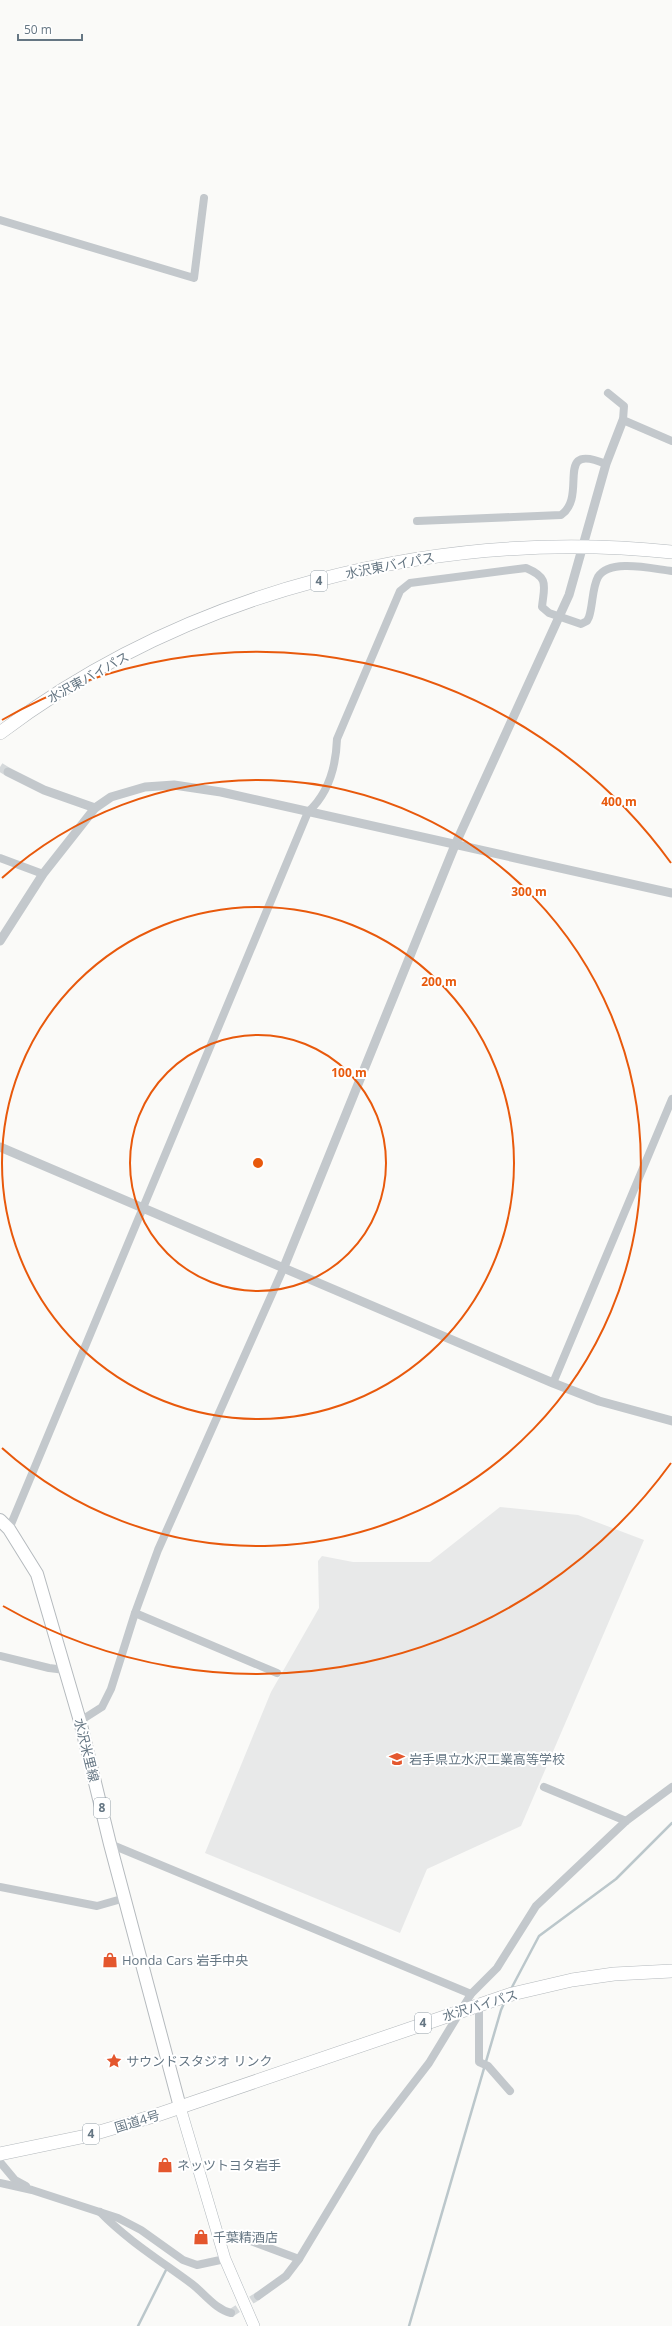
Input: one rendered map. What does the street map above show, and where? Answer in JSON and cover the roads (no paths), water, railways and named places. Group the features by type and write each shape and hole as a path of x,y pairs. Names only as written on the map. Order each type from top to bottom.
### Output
{"highway":[{"name":"水沢東バイパス","path":"0,733 26,713 75,683 172,632 274,593 379,565 434,556 525,548 583,546 672,552"},
{"path":"0,729 26,713"},
{"name":"水沢バイパス","path":"180,2106 512,1994 572,1980 614,1974 672,1971"},
{"name":"国道4号","path":"0,2154 86,2136 180,2106"}],"main road":[{"name":"水沢米里線","path":"0,1520 9,1529 37,1574 80,1721 110,1844 180,2106"},
{"path":"180,2106 225,2260 254,2326"}],"street":[{"path":"0,220 194,278 204,198"},
{"path":"80,1721 102,1707 111,1689 135,1613 158,1550 284,1267 455,845 560,618 569,595 606,464 623,420 624,406 608,393"},
{"path":"623,420 672,441"},
{"path":"417,521 561,515 569,510 572,503 574,492 573,471 575,463 581,458 589,457 606,464"},
{"path":"9,1529 308,812 319,802 336,762 337,739 400,591 410,583 526,568 536,572 544,580 545,591 542,607 549,613 578,624 587,622 598,577 609,568 622,566 672,571"},
{"path":"8,772 44,790 94,808"},
{"path":"0,941 43,874 94,808 111,797 145,787 174,785 221,792 672,893"},
{"path":"0,858 43,874"},
{"path":"554,1383 672,1099"},
{"path":"0,1147 554,1383 599,1401 672,1421"},
{"path":"135,1613 277,1673"},
{"path":"0,1656 49,1668 65,1670"},
{"path":"544,1787 626,1821"},
{"path":"258,2296 286,2276 299,2259 375,2133 429,2063 463,2010 471,1994 497,1968 536,1906 626,1821 672,1787"},
{"path":"110,1844 471,1994"},
{"path":"0,1887 97,1906 125,1898"},
{"path":"479,2006 479,2062 488,2066 510,2091"},
{"path":"0,2162 15,2180 32,2190"},
{"path":"0,2183 32,2190 98,2210 141,2230 183,2260 197,2265 225,2260"},
{"path":"98,2210 115,2227 192,2285 221,2310 231,2313"},
{"path":"218,2239 240,2237 299,2259"}],"waterway":[{"path":"511,1989 539,1936 616,1879 672,1823"},
{"path":"409,2326 501,2010 505,2001"},
{"path":"138,2326 166,2270"}],"tunnel":[{"path":"0,767 8,772"},
{"path":"231,2313 258,2296"}],"place":[{"name":"岩手県立水沢工業高等学校","path":"397,1759"},
{"name":"Honda Cars 岩手中央","path":"110,1960"},
{"name":"サウンドスタジオ リンク","path":"114,2061"},
{"name":"ネッツトヨタ岩手","path":"165,2165"},
{"name":"千葉精酒店","path":"201,2237"}]}
